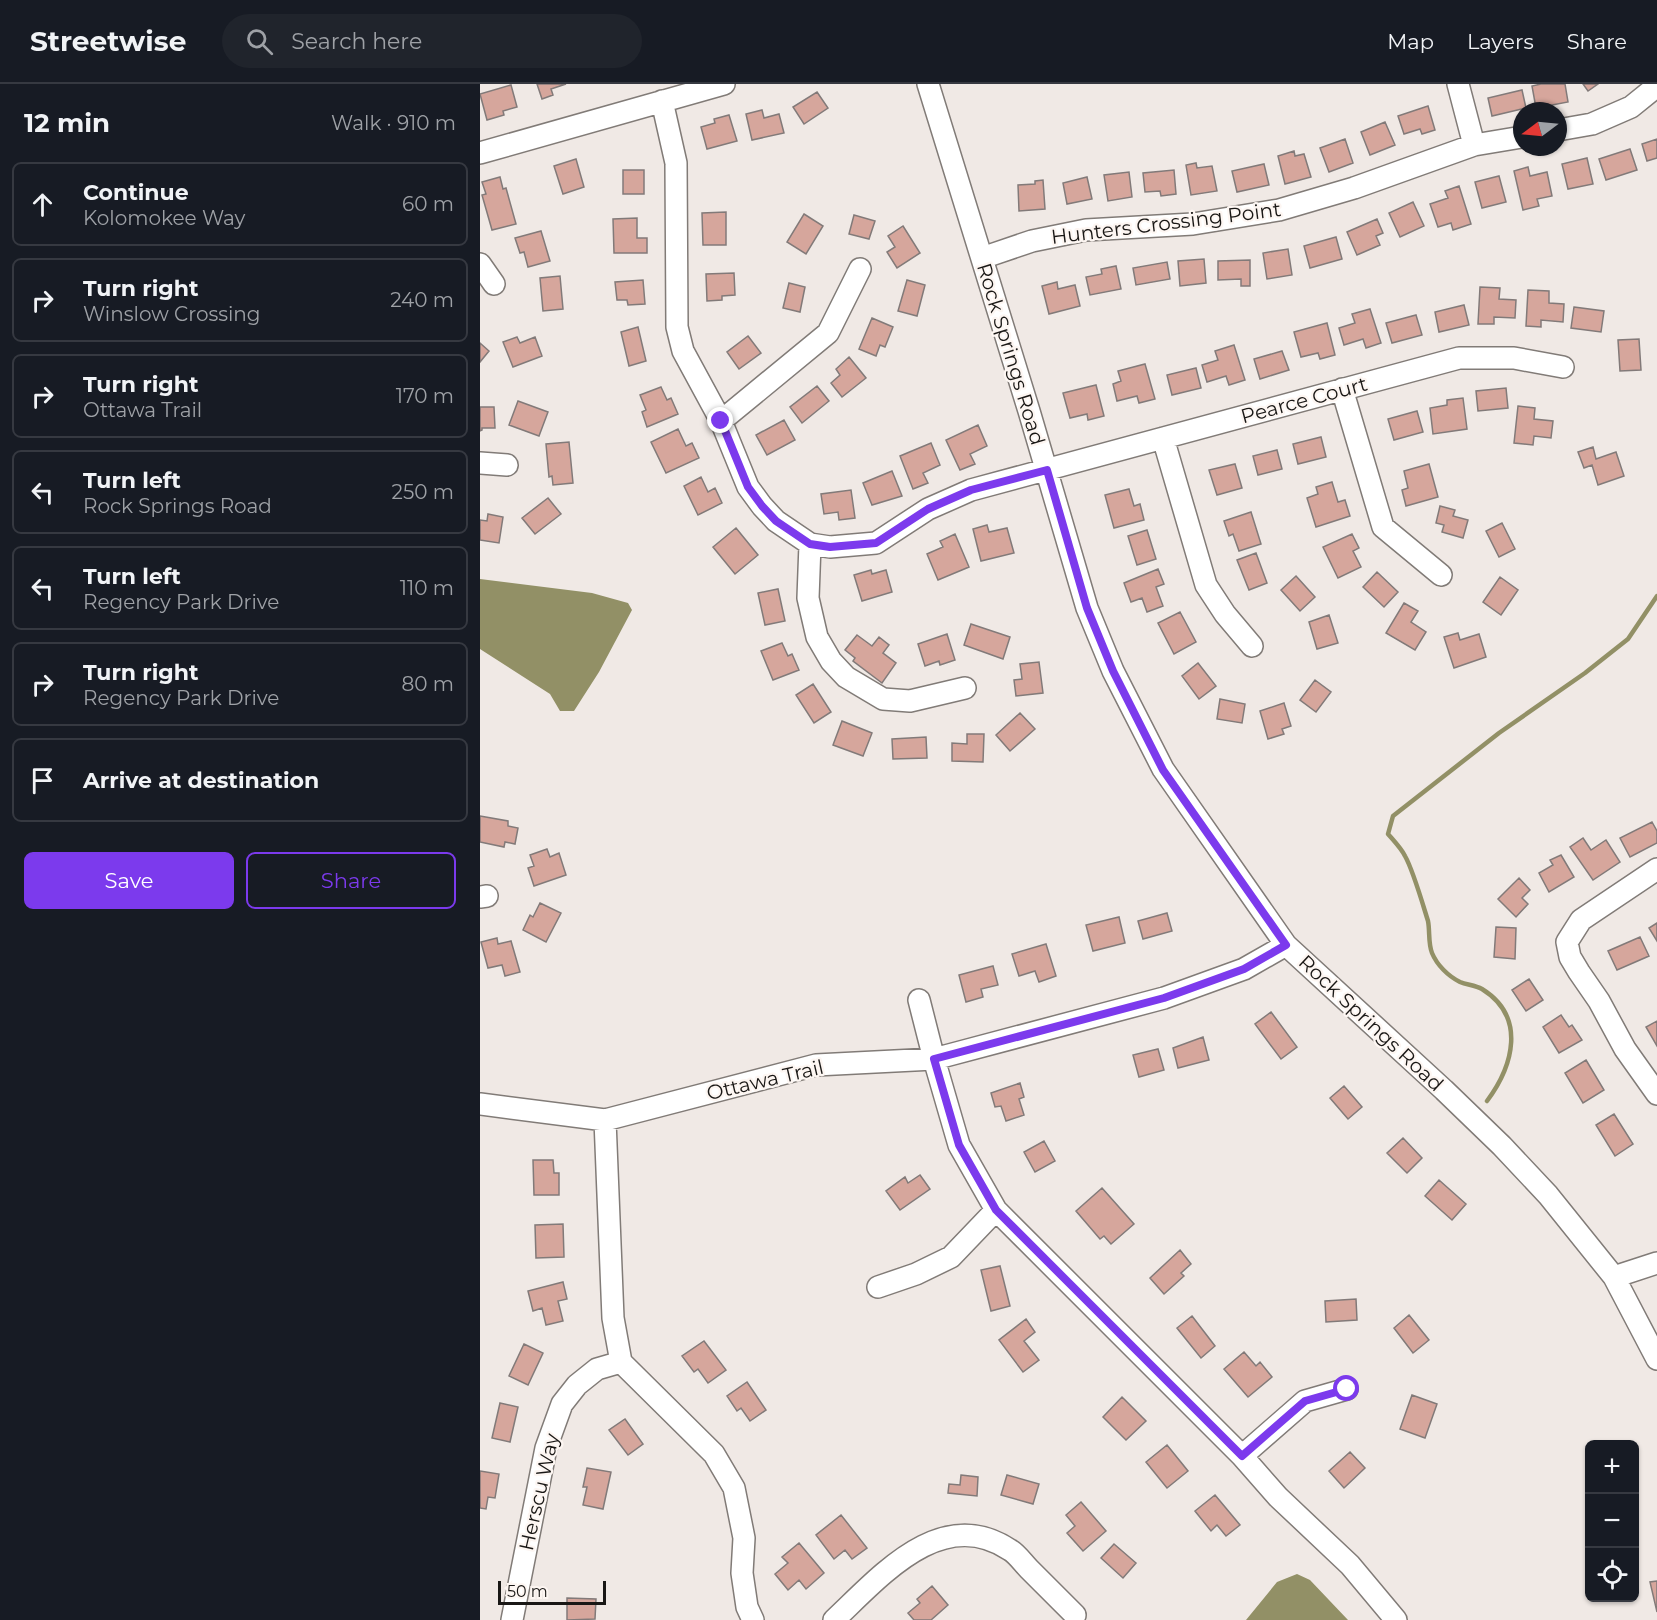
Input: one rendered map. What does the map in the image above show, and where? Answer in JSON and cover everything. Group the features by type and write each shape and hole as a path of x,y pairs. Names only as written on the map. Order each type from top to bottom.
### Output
{"street":[{"path":"480,153 724,84"},
{"name":"Rock Springs Road","path":"928,84 1087,608 1118,681 1163,770 1286,945 1502,1146 1548,1195 1614,1277 1657,1359"},
{"path":"1458,84 1474,146"},
{"path":"1567,128 1592,124 1631,107 1657,86"},
{"path":"662,101 676,163 677,327 683,351 721,421 748,487 776,521 810,544 808,598 817,637 831,661 846,677 883,699 910,701 965,688"},
{"name":"Hunters Crossing Point","path":"982,258 1032,240 1086,230 1193,224 1279,210 1354,188 1474,146 1513,139"},
{"path":"480,264 494,284"},
{"path":"721,421 828,333 860,269"},
{"name":"Pearce Court","path":"810,544 830,547 876,543 928,509 971,490 1459,358 1514,358 1563,367"},
{"path":"1342,389 1383,527 1441,575"},
{"path":"1163,438 1206,585 1225,614 1252,646"},
{"path":"480,463 507,465"},
{"path":"1655,1087 1625,1049 1599,1001 1570,957 1567,942 1581,920 1657,869"},
{"name":"Ottawa Trail","path":"480,1104 604,1120 816,1065 934,1059 1164,998 1244,969 1286,945"},
{"path":"919,1000 959,1145 996,1210 1242,1456 1278,1497 1350,1565 1396,1620"},
{"path":"604,1120 613,1318 621,1362 714,1454 734,1488 744,1538 742,1574 747,1607 753,1620"},
{"path":"878,1287 916,1274 951,1257 996,1210"},
{"path":"1614,1277 1657,1263"},
{"name":"Herscu Way","path":"512,1620 546,1448 562,1404 577,1385 597,1369 621,1362"},
{"path":"1242,1456 1305,1401 1347,1389"},
{"path":"834,1620 895,1563 926,1544 952,1536 977,1534 1010,1550 1075,1615"}],"shaded area":[{"path":"480,579 592,593 628,603 632,610 599,672 574,711 560,711 550,694 480,649"},
{"path":"1297,1574 1310,1580 1348,1620 1246,1620 1277,1582"}],"building":[{"path":"537,84 566,84 551,89 553,95 542,99"},
{"path":"1565,84 1568,102 1535,102 1532,86"},
{"path":"1583,84 1598,84 1588,91"},
{"path":"511,85 517,107 503,111 504,115 487,120 480,94"},
{"path":"1522,90 1525,102 1513,102 1513,111 1492,116 1488,98"},
{"path":"817,92 828,108 804,124 793,107"},
{"path":"1428,106 1435,130 1422,134 1420,129 1404,134 1398,116"},
{"path":"762,110 764,118 779,114 784,133 752,140 746,114"},
{"path":"729,115 737,141 707,149 701,127 715,123 714,119"},
{"path":"1385,122 1395,145 1370,155 1361,132"},
{"path":"1345,139 1353,163 1329,172 1320,148"},
{"path":"1657,139 1657,158 1647,161 1642,144"},
{"path":"1630,149 1637,170 1606,180 1599,159"},
{"path":"1294,151 1295,156 1304,154 1311,177 1285,184 1278,156"},
{"path":"1587,158 1593,184 1568,189 1562,164"},
{"path":"576,159 584,187 563,194 554,166"},
{"path":"1196,163 1197,168 1212,166 1217,191 1191,195 1186,165"},
{"path":"1264,164 1269,185 1237,192 1232,171"},
{"path":"1528,167 1530,176 1547,172 1552,196 1537,199 1539,206 1523,210 1514,171"},
{"path":"623,170 644,170 644,194 623,194"},
{"path":"1174,170 1176,194 1161,196 1160,191 1145,192 1143,173"},
{"path":"1129,172 1132,197 1108,201 1104,175"},
{"path":"1499,176 1506,202 1482,208 1475,182"},
{"path":"500,177 503,189 506,188 516,224 492,230 482,195 486,194 482,182"},
{"path":"1087,177 1092,199 1067,204 1063,183"},
{"path":"1043,180 1045,209 1019,211 1018,185 1035,184 1035,181"},
{"path":"1459,186 1471,224 1453,230 1451,223 1438,227 1430,204 1448,198 1445,191"},
{"path":"1413,202 1424,226 1400,237 1389,213"},
{"path":"726,212 726,245 703,245 702,213"},
{"path":"804,214 823,226 806,254 787,242"},
{"path":"854,215 875,221 869,239 849,234"},
{"path":"637,218 637,238 647,238 647,253 614,253 613,219"},
{"path":"1377,219 1383,233 1376,236 1380,245 1357,255 1347,232"},
{"path":"903,226 920,253 897,268 887,252 895,247 888,236"},
{"path":"541,231 550,261 528,267 524,252 520,253 515,238"},
{"path":"1336,237 1342,259 1310,268 1304,246"},
{"path":"1288,249 1292,275 1267,279 1263,253"},
{"path":"1204,259 1206,283 1180,286 1178,261"},
{"path":"1250,260 1250,286 1241,286 1241,279 1218,280 1218,261"},
{"path":"1167,262 1170,279 1136,285 1133,268"},
{"path":"1116,266 1121,289 1090,295 1086,277 1102,274 1101,269"},
{"path":"734,273 735,295 722,296 722,300 707,301 706,274"},
{"path":"560,276 563,309 543,311 540,278"},
{"path":"643,280 645,304 628,305 627,300 617,300 615,282"},
{"path":"907,280 925,285 917,316 898,311"},
{"path":"1057,282 1058,289 1075,285 1080,306 1049,314 1042,286"},
{"path":"789,283 805,287 800,312 783,308"},
{"path":"1480,287 1500,288 1499,299 1516,300 1515,318 1494,317 1494,324 1478,324"},
{"path":"1528,290 1549,291 1549,303 1564,304 1563,322 1541,320 1541,327 1526,326"},
{"path":"1464,305 1469,325 1439,332 1435,312"},
{"path":"1574,307 1604,311 1601,332 1571,328"},
{"path":"1370,309 1381,343 1366,348 1363,339 1344,345 1339,328 1355,323 1352,314"},
{"path":"1416,315 1422,335 1392,343 1386,323"},
{"path":"872,318 893,327 885,347 880,345 876,356 859,349"},
{"path":"1327,323 1335,355 1320,359 1318,353 1301,357 1294,332"},
{"path":"638,327 646,361 629,366 621,332"},
{"path":"748,336 761,353 739,369 727,352"},
{"path":"517,337 520,343 535,337 542,356 513,367 503,342"},
{"path":"1639,339 1641,370 1620,371 1618,340"},
{"path":"480,343 489,351 480,362"},
{"path":"1234,345 1245,380 1229,385 1226,376 1207,382 1202,365 1218,360 1215,351"},
{"path":"1282,351 1289,370 1260,379 1254,359"},
{"path":"849,357 866,378 842,397 831,383 840,375 836,369"},
{"path":"1145,364 1155,399 1139,403 1137,396 1117,401 1113,384 1121,381 1118,371"},
{"path":"1196,368 1201,388 1172,395 1167,375"},
{"path":"1096,385 1104,416 1088,420 1087,414 1070,418 1063,393"},
{"path":"817,386 829,401 802,423 790,407"},
{"path":"661,387 667,400 671,398 678,414 647,427 642,412 646,410 640,395"},
{"path":"1506,388 1508,408 1478,411 1476,391"},
{"path":"1463,398 1467,429 1433,434 1430,408 1447,405 1447,400"},
{"path":"518,401 548,412 539,436 509,425"},
{"path":"1518,406 1535,408 1534,419 1553,421 1551,438 1534,436 1533,445 1514,443"},
{"path":"480,407 494,407 495,428 482,428 480,431"},
{"path":"1417,411 1423,432 1394,440 1388,419"},
{"path":"784,420 795,440 767,455 756,435"},
{"path":"978,425 987,446 970,454 975,464 960,470 946,440"},
{"path":"678,429 686,446 692,443 699,458 666,473 651,442"},
{"path":"1321,437 1326,457 1298,464 1293,444"},
{"path":"569,442 573,483 553,485 552,476 549,477 546,444"},
{"path":"931,443 940,465 923,473 928,483 913,489 900,456"},
{"path":"1593,447 1596,459 1616,452 1624,476 1598,485 1592,465 1584,468 1578,452"},
{"path":"1277,450 1282,469 1258,475 1253,456"},
{"path":"1235,464 1242,488 1217,495 1209,470"},
{"path":"1429,464 1438,497 1406,506 1402,490 1408,488 1404,471"},
{"path":"892,471 902,496 872,505 863,483"},
{"path":"701,477 708,492 715,488 722,503 698,515 684,486"},
{"path":"1332,482 1338,502 1345,500 1350,516 1316,527 1307,498 1318,494 1316,487"},
{"path":"1129,489 1134,506 1140,504 1144,520 1114,528 1105,495"},
{"path":"851,490 855,518 839,520 838,512 824,514 821,494"},
{"path":"548,498 561,514 535,534 522,518"},
{"path":"1440,506 1455,510 1453,516 1468,520 1463,538 1442,532 1444,525 1436,523"},
{"path":"1251,512 1261,544 1239,551 1233,534 1229,536 1224,521"},
{"path":"488,514 503,517 499,543 480,540 480,520 487,521"},
{"path":"1502,523 1515,549 1499,557 1486,531"},
{"path":"987,525 989,532 1007,528 1014,553 981,561 973,529"},
{"path":"736,528 758,555 735,574 713,547"},
{"path":"1147,530 1156,559 1137,565 1128,536"},
{"path":"955,534 969,567 938,580 927,554 943,547 940,541"},
{"path":"1352,534 1359,548 1353,551 1361,567 1338,578 1323,547"},
{"path":"1256,553 1267,583 1249,590 1237,560"},
{"path":"1158,569 1164,584 1156,587 1163,606 1147,612 1142,598 1131,602 1124,583"},
{"path":"871,570 872,574 886,570 892,592 862,601 854,575"},
{"path":"1377,572 1398,592 1384,607 1363,587"},
{"path":"1296,576 1315,597 1300,611 1281,590"},
{"path":"1500,577 1518,590 1501,615 1483,602"},
{"path":"778,589 785,621 765,625 758,593"},
{"path":"1404,603 1418,611 1411,622 1426,632 1415,650 1386,633"},
{"path":"1180,612 1196,642 1174,654 1158,623"},
{"path":"1329,615 1338,643 1317,649 1309,622"},
{"path":"971,624 1010,637 1003,659 964,645"},
{"path":"1458,633 1460,640 1479,634 1486,657 1454,668 1444,637"},
{"path":"947,634 955,660 940,665 939,661 925,666 918,644"},
{"path":"857,635 872,646 879,637 889,645 883,653 896,663 882,683 853,661 855,658 845,650"},
{"path":"782,643 788,656 792,654 799,670 773,680 761,651"},
{"path":"1039,662 1043,693 1016,696 1014,680 1022,679 1020,664"},
{"path":"1198,663 1216,686 1199,699 1182,676"},
{"path":"1315,680 1331,692 1316,712 1300,700"},
{"path":"813,684 831,712 814,723 796,695"},
{"path":"1220,699 1245,704 1242,723 1217,719"},
{"path":"1284,703 1291,726 1282,729 1284,734 1268,739 1260,711"},
{"path":"1020,713 1035,729 1010,751 996,735"},
{"path":"842,721 872,733 863,756 833,745"},
{"path":"967,734 984,734 983,762 952,761 952,743 967,744"},
{"path":"926,737 927,758 893,759 892,739"},
{"path":"480,816 508,821 508,826 518,828 515,844 505,842 504,847 480,842"},
{"path":"1652,822 1657,831 1657,843 1630,857 1620,838"},
{"path":"1583,838 1591,850 1606,840 1620,862 1593,880 1570,847"},
{"path":"547,849 550,857 559,853 566,875 534,886 528,868 534,866 530,855"},
{"path":"1561,855 1574,877 1549,892 1539,873 1553,865 1550,860"},
{"path":"1519,878 1530,890 1522,898 1528,904 1516,917 1498,899"},
{"path":"540,903 561,913 546,942 523,930 530,915 533,917"},
{"path":"1167,913 1172,931 1143,939 1138,921"},
{"path":"1119,917 1125,943 1093,951 1086,925"},
{"path":"1657,923 1657,941 1649,928"},
{"path":"1496,927 1516,928 1515,959 1494,957"},
{"path":"1640,937 1649,956 1617,970 1608,951"},
{"path":"497,938 498,944 511,941 520,972 505,976 502,965 488,968 481,942"},
{"path":"1046,944 1056,976 1039,982 1035,971 1019,976 1012,954"},
{"path":"993,966 998,985 981,989 983,997 966,1002 959,975"},
{"path":"1529,979 1543,1000 1526,1011 1512,990"},
{"path":"1271,1012 1297,1047 1281,1059 1255,1024"},
{"path":"1561,1015 1569,1027 1572,1025 1582,1040 1559,1053 1543,1027"},
{"path":"1657,1021 1657,1046 1646,1027"},
{"path":"1203,1037 1209,1060 1178,1068 1173,1048"},
{"path":"1158,1049 1164,1070 1139,1077 1133,1055"},
{"path":"1586,1060 1604,1090 1583,1103 1565,1073"},
{"path":"1020,1083 1024,1097 1019,1099 1024,1115 1006,1121 1001,1106 995,1107 991,1093"},
{"path":"1344,1086 1362,1107 1348,1119 1330,1098"},
{"path":"1614,1114 1633,1144 1615,1156 1596,1125"},
{"path":"1403,1138 1422,1158 1407,1173 1387,1153"},
{"path":"1044,1141 1055,1161 1035,1172 1024,1152"},
{"path":"533,1160 553,1160 554,1173 559,1173 559,1195 534,1195"},
{"path":"920,1175 930,1189 900,1210 886,1191 905,1177 908,1183"},
{"path":"1439,1180 1466,1204 1452,1220 1425,1196"},
{"path":"1102,1188 1134,1224 1111,1244 1104,1236 1100,1239 1076,1211"},
{"path":"563,1224 564,1257 536,1258 535,1225"},
{"path":"1180,1250 1191,1264 1181,1273 1184,1276 1164,1294 1150,1278"},
{"path":"1000,1266 1010,1306 991,1311 981,1270"},
{"path":"563,1282 567,1299 558,1301 563,1321 546,1325 542,1308 533,1311 528,1291"},
{"path":"1356,1299 1357,1320 1326,1322 1325,1301"},
{"path":"1409,1315 1429,1340 1413,1353 1394,1328"},
{"path":"1192,1316 1215,1346 1201,1358 1177,1328"},
{"path":"1026,1319 1035,1332 1024,1341 1039,1360 1023,1372 999,1340"},
{"path":"704,1341 726,1370 708,1383 698,1369 694,1372 682,1356"},
{"path":"524,1344 543,1353 528,1385 509,1376"},
{"path":"1244,1352 1256,1366 1260,1362 1272,1377 1248,1397 1224,1369"},
{"path":"747,1382 766,1410 750,1421 741,1408 737,1411 727,1396"},
{"path":"1412,1395 1437,1404 1425,1438 1400,1429"},
{"path":"1122,1397 1146,1421 1126,1440 1103,1417"},
{"path":"500,1403 518,1407 510,1442 492,1438"},
{"path":"625,1419 643,1444 628,1455 609,1430"},
{"path":"1167,1445 1188,1471 1167,1488 1146,1462"},
{"path":"1350,1452 1365,1468 1344,1488 1329,1471"},
{"path":"587,1468 611,1472 603,1509 583,1505 587,1487 583,1487"},
{"path":"480,1471 499,1474 495,1498 488,1497 486,1509 480,1508"},
{"path":"961,1475 978,1477 977,1496 948,1493 949,1484 960,1485"},
{"path":"1007,1475 1039,1484 1033,1504 1001,1495"},
{"path":"1215,1495 1240,1525 1226,1536 1217,1525 1211,1531 1195,1511"},
{"path":"1081,1502 1106,1531 1083,1551 1067,1533 1075,1526 1066,1515"},
{"path":"841,1515 867,1548 852,1559 845,1550 834,1559 816,1535"},
{"path":"799,1543 824,1573 806,1589 799,1580 788,1590 775,1574 788,1563 782,1557"},
{"path":"1114,1544 1136,1563 1123,1578 1101,1558"},
{"path":"1657,1581 1657,1612 1650,1582"},
{"path":"932,1586 948,1605 931,1620 914,1620 908,1613 920,1603 917,1599"},
{"path":"567,1598 596,1599 595,1619 567,1620"}],"waterway":[{"path":"1487,1101 1504,1073 1509,1058 1510,1028 1505,1013 1496,1000 1482,989 1451,977 1434,957 1430,945 1428,921 1418,888 1403,853 1388,834 1393,816 1499,733 1585,673 1628,639 1657,596"}],"route":[{"path":"721,421 748,487 776,521 810,544 830,547 876,543 928,509 971,490 1047,470 1087,608 1113,671 1163,770 1286,945 1244,969 1164,998 934,1059 959,1145 996,1210 1242,1456 1305,1401 1347,1389"}]}
